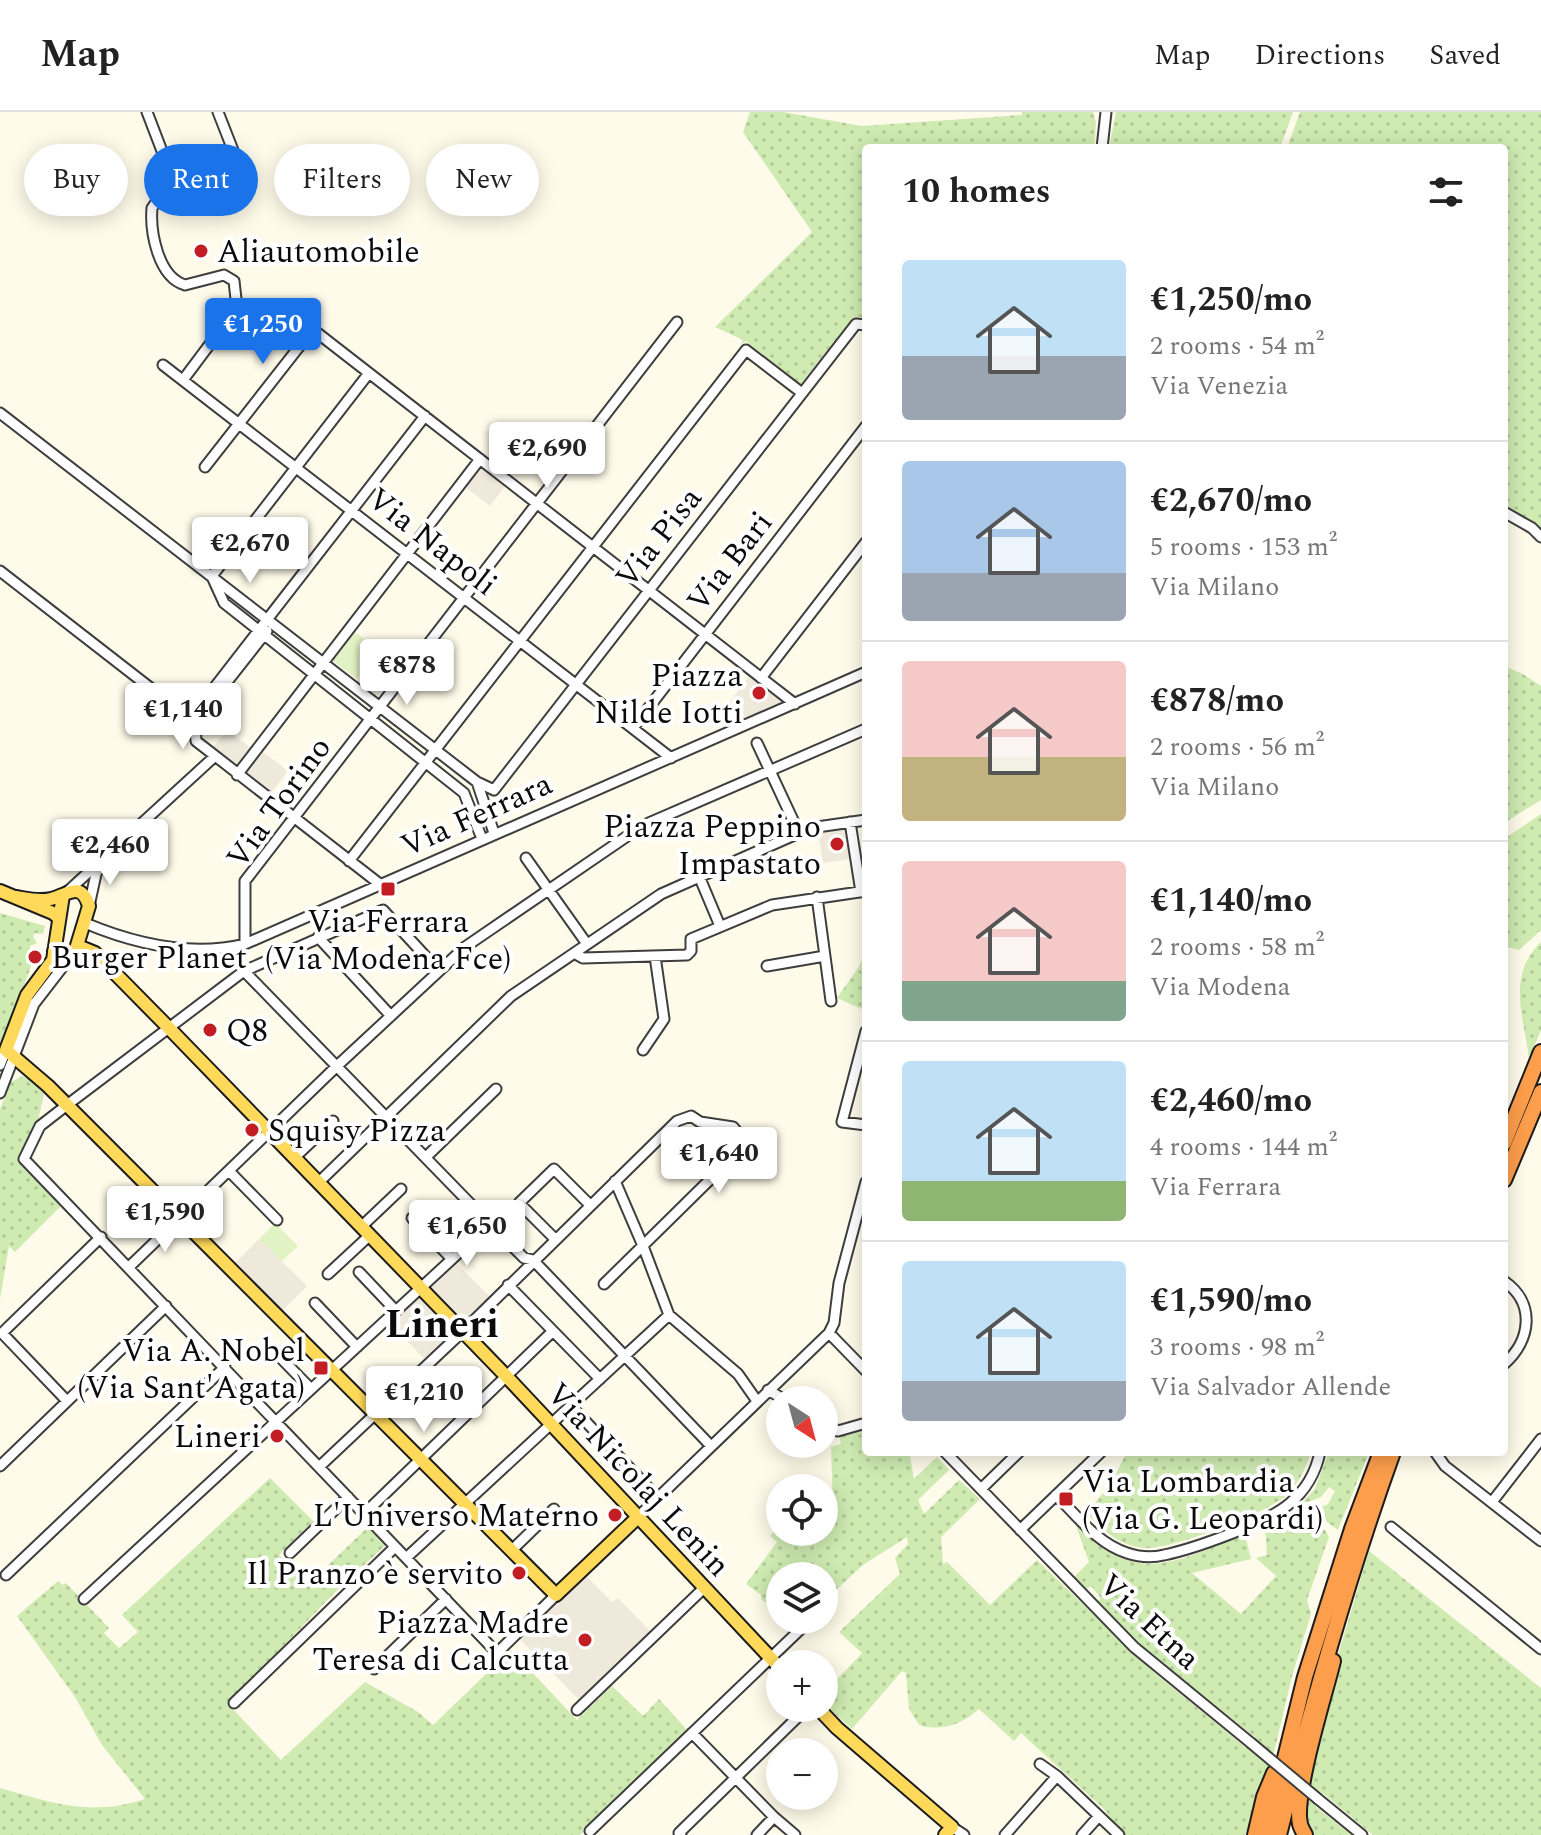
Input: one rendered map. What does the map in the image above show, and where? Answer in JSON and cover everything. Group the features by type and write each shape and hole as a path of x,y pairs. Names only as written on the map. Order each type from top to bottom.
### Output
{"highway":[{"path":"1508,1133 1541,1052"},
{"path":"1508,1170 1541,1092"},
{"path":"1266,1835 1305,1677 1380,1456"},
{"path":"1279,1835 1317,1681 1392,1456"},
{"path":"1305,1835 1299,1812 1303,1781 1364,1533"},
{"path":"1255,1835 1264,1797 1291,1736"}],"main road":[{"path":"0,891 59,918"},
{"path":"65,893 53,960 24,1001 10,1053 48,1086 556,1595 638,1517"},
{"path":"16,897 40,900 65,893 83,894 89,906 80,951 59,955 54,951"},
{"name":"Via Nicolaj Lenin","path":"80,951 95,953 169,1028 507,1377 766,1653"},
{"path":"831,1722 949,1831"}],"street":[{"path":"147,112 159,144"},
{"path":"218,112 231,144"},
{"path":"1102,144 1106,112"},
{"path":"151,216 159,258 179,284 224,275 234,281 237,308 183,380"},
{"path":"284,307 795,704"},
{"name":"Via Torino","path":"245,944 245,881 677,322"},
{"name":"Via Pisa","path":"477,782 494,790 856,324 862,325"},
{"path":"205,467 313,329"},
{"path":"349,861 746,350 802,393"},
{"name":"Via Napoli","path":"163,365 671,758"},
{"path":"212,576 369,373"},
{"path":"0,413 477,782 494,833"},
{"path":"192,721 425,416"},
{"name":"Via Bari","path":"633,728 862,431"},
{"path":"237,775 480,459"},
{"path":"1508,514 1528,525 1541,537"},
{"path":"761,678 862,547"},
{"path":"0,571 192,721 196,741 214,757 381,885"},
{"path":"212,576 224,603 464,793 482,839"},
{"path":"231,671 244,649 261,633"},
{"name":"Via Ferrara","path":"85,923 136,941 189,950 245,944 862,674"},
{"path":"129,1267 465,947 642,826 862,731"},
{"path":"757,743 799,833"},
{"path":"65,893 214,757"},
{"path":"318,1183 511,996 661,894 799,833 862,820"},
{"path":"850,822 862,887"},
{"path":"526,858 587,944"},
{"path":"89,906 96,874 105,859"},
{"path":"699,876 720,926"},
{"path":"574,953 583,958 687,955 691,951 691,939 772,905 862,892"},
{"path":"817,897 831,1001"},
{"path":"439,971 383,910 318,937 244,971 40,1126 24,1159 497,1653 556,1595"},
{"path":"318,937 391,1016"},
{"path":"0,1093 10,1053 38,996 80,951"},
{"path":"643,1050 664,1019 655,956"},
{"path":"767,966 825,956"},
{"path":"244,971 490,1224 524,1258 533,1260 711,1446"},
{"path":"862,1046 842,1122 862,1124"},
{"path":"0,1065 10,1053"},
{"path":"426,1157 496,1089"},
{"path":"319,1467 677,1121 691,1116 700,1122 733,1127 744,1140 742,1148 604,1284"},
{"path":"294,1158 333,1121"},
{"path":"555,1239 519,1203 554,1169 590,1205"},
{"path":"229,1171 277,1220"},
{"path":"615,1181 669,1315 738,1374 757,1401"},
{"path":"328,1274 401,1189"},
{"path":"772,1386 829,1333 834,1323 839,1283 862,1197"},
{"path":"412,1218 452,1259"},
{"path":"84,1599 490,1224"},
{"path":"67,1401 2,1333 101,1237"},
{"path":"359,1272 396,1311"},
{"path":"508,1285 600,1379"},
{"path":"1508,1285 1522,1300 1527,1327 1519,1350 1508,1360"},
{"path":"315,1303 357,1347"},
{"path":"0,1466 166,1306"},
{"path":"406,1558 669,1315"},
{"path":"364,1514 553,1331"},
{"path":"829,1333 862,1367"},
{"path":"276,1353 311,1389"},
{"path":"6,1575 225,1367"},
{"path":"638,1517 766,1392"},
{"path":"571,1406 658,1498"},
{"path":"838,1431 862,1424"},
{"path":"1492,1502 1541,1439"},
{"name":"Via Etna","path":"949,1456 1134,1647 1362,1835"},
{"path":"981,1489 1015,1456"},
{"path":"1020,1530 1097,1456"},
{"path":"1056,1495 1101,1539 1117,1549 1142,1557 1164,1555 1256,1524 1281,1510 1300,1495 1318,1456"},
{"path":"1438,1456 1445,1466 1541,1541"},
{"path":"290,1553 348,1497"},
{"path":"512,1550 554,1509"},
{"path":"1391,1527 1541,1649"},
{"path":"234,1703 395,1547"},
{"path":"577,1710 705,1587"},
{"path":"374,1669 446,1599"},
{"path":"785,1650 798,1634"},
{"path":"590,1831 692,1733 766,1671"},
{"path":"680,1834 793,1722"},
{"path":"692,1733 795,1835"},
{"path":"1040,1764 1057,1776 1119,1835"},
{"path":"1005,1835 1057,1776"},
{"path":"1082,1835 1099,1816"},
{"path":"757,1835 774,1817"},
{"path":"949,1831 964,1835"}],"green space":[{"path":"750,112 783,112 862,126 1022,115 1022,112 1093,112 1096,123 1094,144 862,144 862,317 848,324 800,385 746,341 740,346 743,340 715,327 812,232 743,132"},
{"path":"1116,112 1293,112 1281,144 1110,144"},
{"path":"1300,112 1541,112 1541,534 1508,512 1508,144 1288,144"},
{"path":"355,632 378,650 357,679 333,661"},
{"path":"1508,668 1541,686 1541,800 1508,821"},
{"path":"1541,814 1541,930 1519,950 1508,947 1508,836"},
{"path":"0,913 45,926 43,934 35,933 33,936 37,943 30,946 31,954 26,963 32,964 0,1049"},
{"path":"1541,942 1541,1030 1529,1059 1521,1012 1521,983 1530,955"},
{"path":"862,960 862,1009 837,998"},
{"path":"22,1076 39,1085 44,1094 38,1121 17,1159 61,1206 15,1252 9,1246 0,1299 0,1109 10,1083"},
{"path":"275,1223 298,1246 281,1262 259,1239"},
{"path":"862,1428 862,1456 910,1456 914,1479 937,1457 949,1470 918,1500 924,1514 959,1480 980,1499 941,1537 943,1564 947,1562 990,1605 1037,1560 1156,1674 1245,1747 1256,1738 1137,1642 1097,1602 1101,1598 1091,1586 1086,1590 1074,1577 1089,1562 1076,1526 1119,1557 1157,1564 1197,1554 1245,1535 1251,1559 1192,1573 1241,1614 1276,1576 1256,1558 1267,1555 1265,1527 1303,1515 1326,1531 1329,1537 1307,1600 1311,1614 1292,1676 1269,1774 1245,1835 1123,1835 1104,1809 1021,1733 1014,1741 979,1709 951,1725 935,1728 919,1725 909,1709 906,1673 902,1671 852,1729 838,1716 838,1678 862,1653 839,1632 900,1574 895,1558 908,1544 907,1537 863,1565 838,1588 838,1562 766,1562 766,1603 746,1584 774,1546 838,1546 838,1474 832,1474 831,1458 838,1458 838,1445 841,1444 839,1434"},
{"path":"1125,1456 1309,1456 1295,1485 1276,1503 1194,1537 1156,1547 1143,1548 1118,1540 1086,1513 1110,1485"},
{"path":"1327,1456 1367,1456 1338,1530 1312,1511 1328,1504 1335,1491 1329,1487 1321,1497 1300,1505 1315,1489"},
{"path":"270,1478 313,1521 279,1555 307,1585 368,1527 386,1545 339,1588 228,1704 281,1760 365,1682 418,1712 433,1725 511,1650 577,1720 612,1686 643,1716 659,1699 688,1731 580,1835 0,1835 0,1788 72,1806 107,1807 145,1799 102,1745 75,1697 17,1616 58,1581 63,1585 66,1583 109,1628 104,1633 119,1648 138,1632 122,1615"},
{"path":"1369,1551 1541,1688 1541,1835 1373,1835 1320,1791 1316,1807 1352,1835 1311,1835 1303,1813 1307,1781 1339,1652"}],"shaded area":[{"path":"480,459 509,481 490,506 461,484"},
{"name":"Piazza Nilde Iotti","path":"753,671 795,704 747,725 726,707"},
{"path":"227,730 288,771 267,798 209,753"},
{"name":"Piazza Peppino Impastato","path":"850,822 855,858 823,863 817,827"},
{"path":"259,1239 307,1286 277,1316 230,1268"},
{"path":"452,1259 493,1300 429,1364 387,1319"},
{"name":"Piazza Madre Teresa di Calcutta","path":"581,1571 612,1602 618,1598 654,1635 583,1704 516,1635"}],"place":[{"name":"Aliautomobile","path":"201,251"},
{"name":"Piazza Nilde Iotti","path":"759,693"},
{"name":"Piazza Peppino Impastato","path":"837,844"},
{"name":"Via Ferrara (Via Modena Fce)","path":"388,889"},
{"name":"Burger Planet","path":"35,957"},
{"name":"Q8","path":"210,1030"},
{"name":"Squisy Pizza","path":"252,1130"},
{"name":"Via A. Nobel (Via Sant'Agata)","path":"321,1368"},
{"name":"Lineri","path":"277,1436"},
{"name":"Via Lombardia (Via G. Leopardi)","path":"1066,1499"},
{"name":"L'Universo Materno","path":"615,1515"},
{"name":"Il Pranzo è servito","path":"519,1573"},
{"name":"Piazza Madre Teresa di Calcutta","path":"585,1640"}],"district":[{"name":"Lineri","path":"442,1323"}]}
